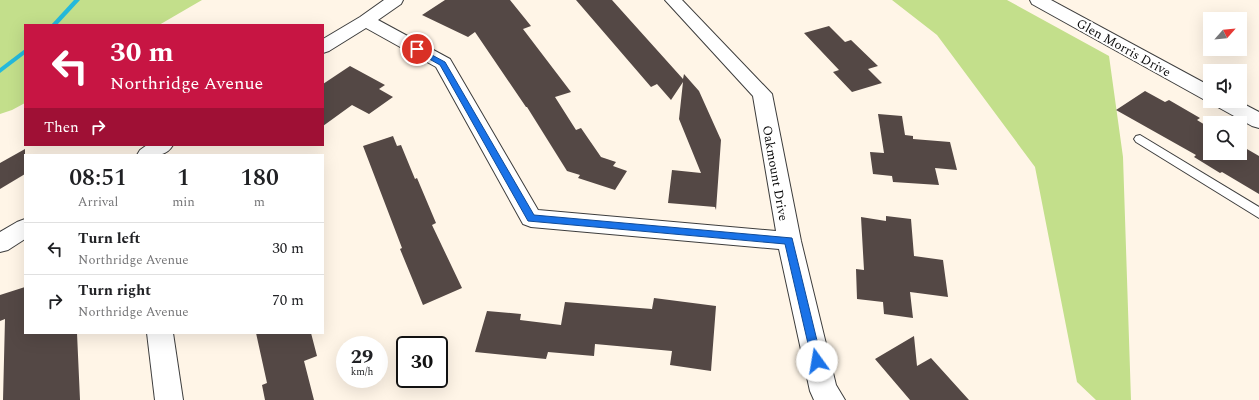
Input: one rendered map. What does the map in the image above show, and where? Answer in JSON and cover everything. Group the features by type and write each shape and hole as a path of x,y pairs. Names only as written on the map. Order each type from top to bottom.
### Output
{"street":[{"path":"324,47 366,21 395,0"},
{"name":"Oakmount Drive","path":"672,0 762,94 789,241 824,391 831,400"},
{"name":"Glen Morris Drive","path":"1038,0 1203,90"},
{"path":"366,21 443,63 531,218 789,241"},
{"path":"1238,108 1257,117"},
{"path":"149,154 161,146"},
{"path":"0,243 24,229"},
{"path":"160,334 170,400"}],"lane":[{"path":"1140,139 1259,213"}],"green space":[{"path":"0,0 202,0 161,24 24,24 24,104 0,114"},
{"path":"892,0 1007,0 1109,56 1123,157 1131,400 1096,400 1077,382 1035,167 937,35"}],"building":[{"path":"445,0 510,0 531,26 523,29 571,92 555,97 576,130 581,128 601,157 616,162 613,166 627,171 615,190 578,178 580,175 567,171 527,107 475,32 468,37 422,15"},
{"path":"576,0 612,0 683,79 684,74 699,91 721,140 716,210 715,207 668,203 672,170 701,173 679,119 683,82 671,100 657,84 651,87"},
{"path":"829,26 845,42 851,40 878,66 868,69 882,83 852,92 833,72 839,70 804,33"},
{"path":"350,66 385,85 379,89 393,97 369,114 352,105 324,125 324,83"},
{"path":"1145,91 1165,102 1169,100 1200,118 1197,120 1203,124 1203,160 1247,160 1247,149 1259,156 1259,194 1194,157 1196,155 1116,110"},
{"path":"878,114 902,116 905,135 913,136 913,139 950,142 957,170 935,168 939,185 893,182 892,176 873,174 870,152 884,153"},
{"path":"393,136 397,146 401,145 415,179 417,178 436,223 432,225 462,288 423,305 400,249 402,248 363,146"},
{"path":"25,149 24,175 0,189 0,163"},
{"path":"886,216 911,219 914,256 943,260 948,297 910,292 913,318 884,314 883,302 857,299 856,269 864,270 861,217 886,221"},
{"path":"24,287 24,334 77,334 80,400 3,400 5,319 0,321 0,295"},
{"path":"654,298 716,306 711,371 670,365 672,351 595,344 594,356 548,352 546,359 475,352 487,311 521,314 520,320 561,325 565,302 652,309"},
{"path":"256,334 311,334 317,356 304,361 314,400 265,400 262,385 267,383"},
{"path":"914,336 917,366 931,358 969,400 910,400 875,359"}],"waterway":[{"path":"55,24 77,0"},
{"path":"0,71 24,52"}],"route":[{"path":"417,49 443,63 531,218 789,241 817,361"}]}
